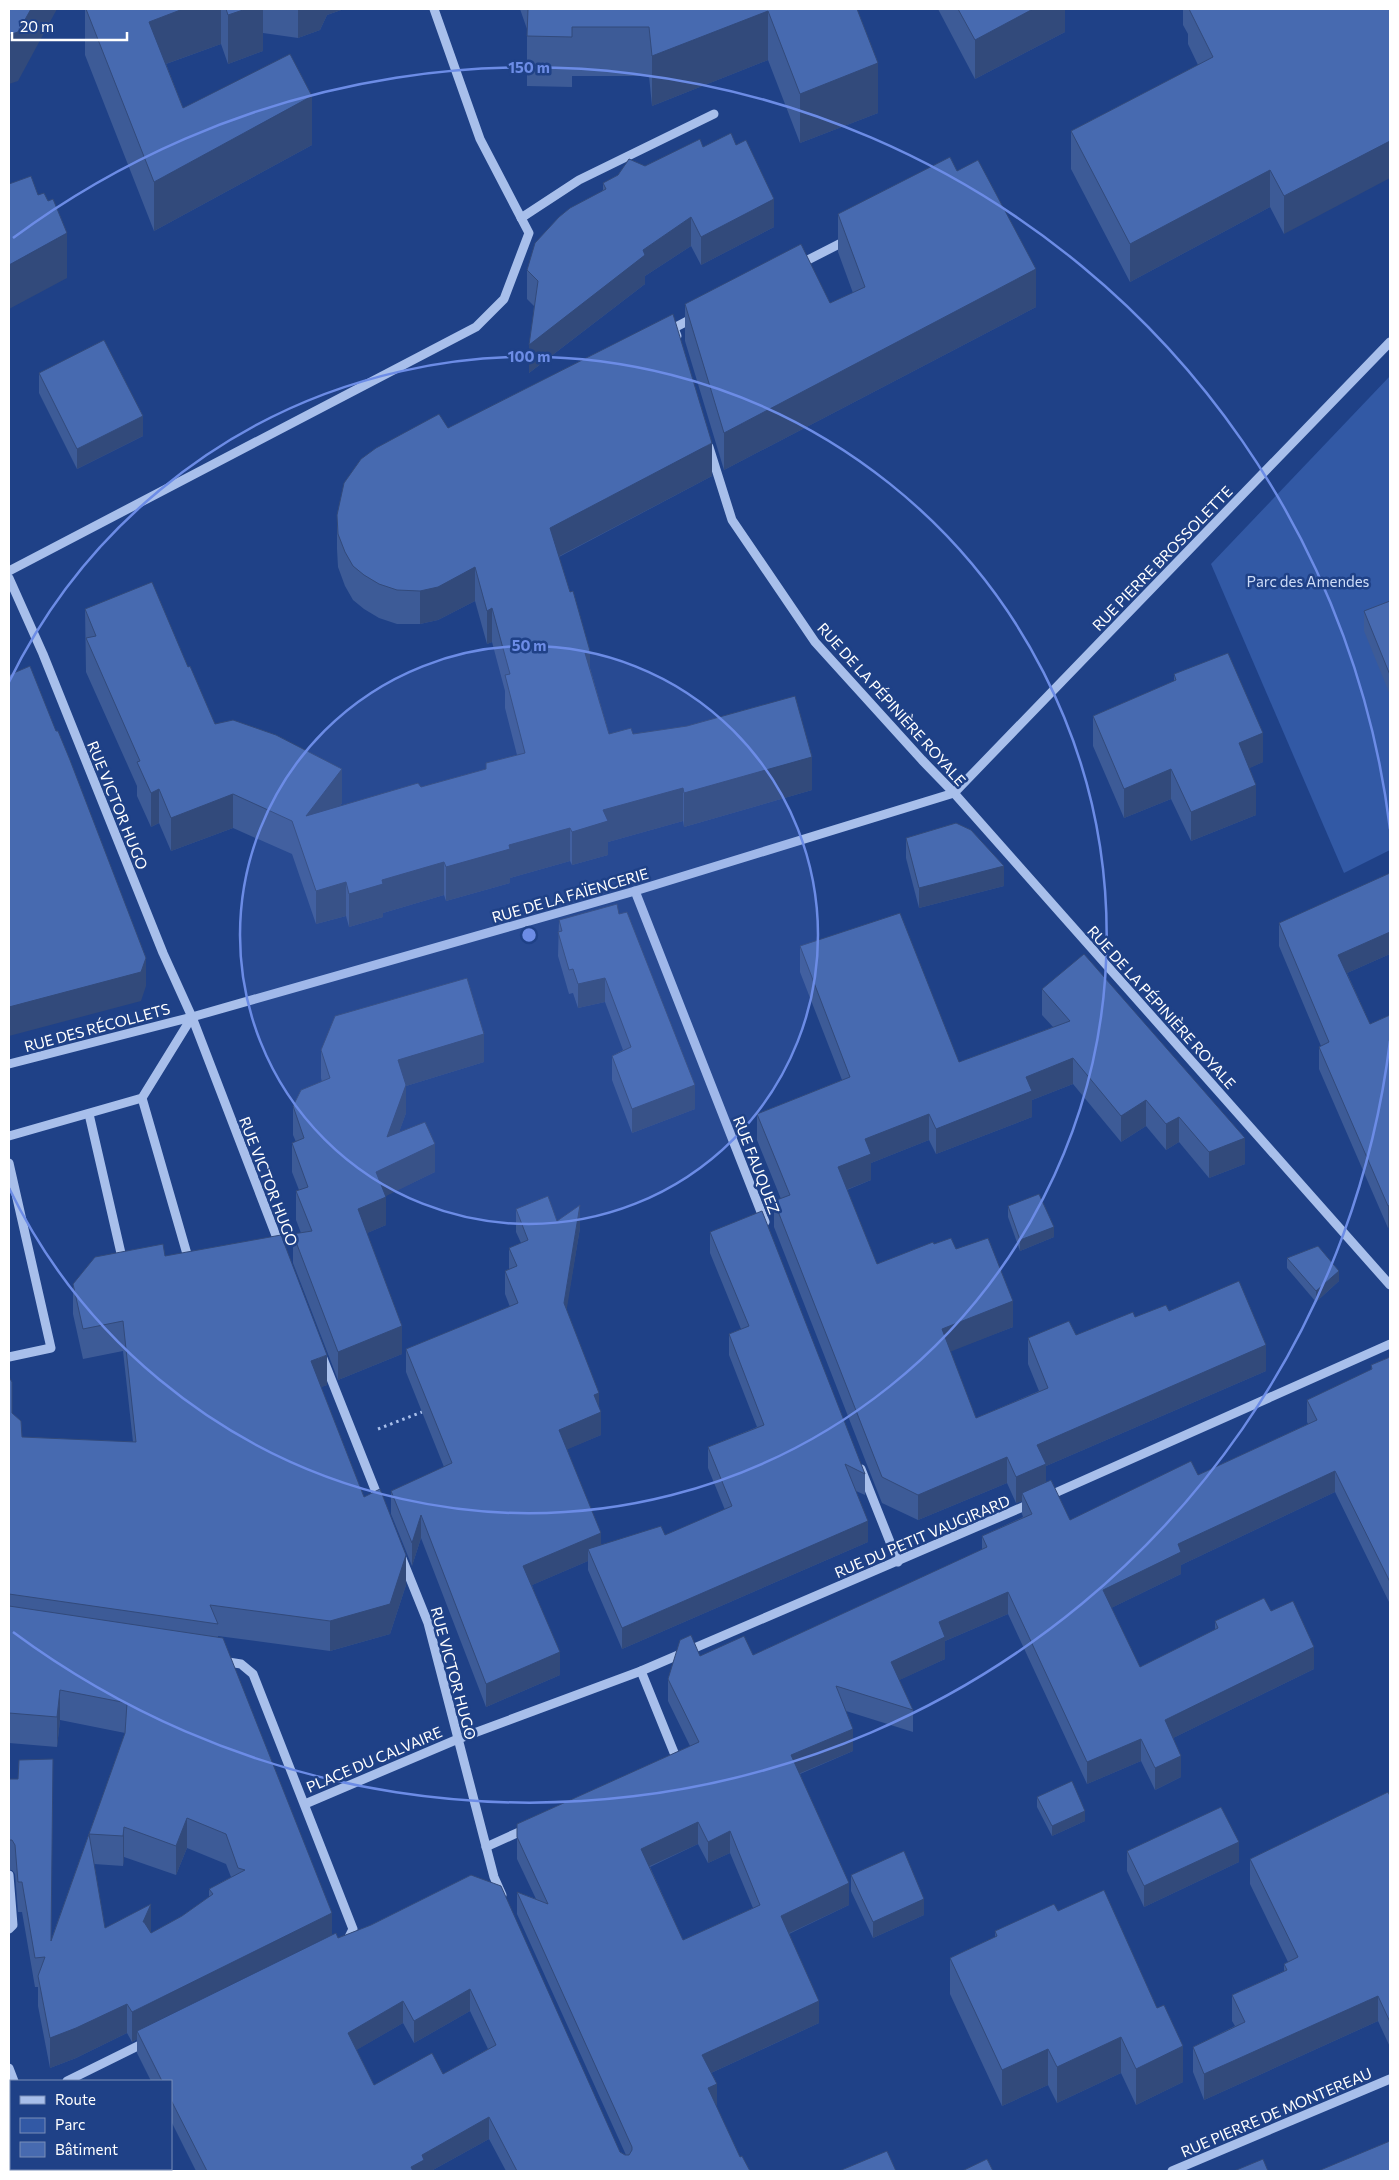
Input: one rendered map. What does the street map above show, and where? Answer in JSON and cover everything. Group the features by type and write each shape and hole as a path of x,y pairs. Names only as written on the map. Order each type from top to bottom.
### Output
{"street":[{"path":"9,571 476,327 504,299 529,234 480,139 434,9"},
{"path":"521,218 579,180 714,114"},
{"path":"790,269 852,238"},
{"path":"680,346 674,328 701,314"},
{"name":"RUE PIERRE BROSSOLETTE","path":"954,793 1390,342"},
{"name":"RUE DE LA PÉPINIÈRE ROYALE","path":"707,440 732,520 815,642 954,793 1390,1285"},
{"name":"RUE VICTOR HUGO","path":"9,578 43,654 163,952 192,1017 283,1254"},
{"name":"RUE DE LA FAÏENCERIE","path":"192,1017 635,891 954,793"},
{"name":"RUE FAUQUEZ","path":"635,891 768,1229"},
{"path":"9,1136 142,1098 192,1017"},
{"name":"RUE DES RÉCOLLETS","path":"9,1064 192,1017"},
{"path":"142,1098 187,1254"},
{"path":"90,1114 124,1266"},
{"path":"9,1163 52,1348 9,1357"},
{"name":"RUE DU PETIT VAUGIRARD","path":"458,1738 640,1671 898,1562 1390,1344"},
{"path":"318,1346 384,1512"},
{"path":"858,1461 898,1562"},
{"name":"RUE VICTOR HUGO","path":"399,1549 428,1623 494,1877 506,1904"},
{"path":"213,1660 241,1664 253,1674 305,1804"},
{"path":"640,1671 677,1760 668,1764"},
{"name":"PLACE DU CALVAIRE","path":"339,1947 348,1942 352,1929 305,1804 458,1738"},
{"path":"486,1847 541,1822"},
{"path":"9,1875 13,1926 9,1929"},
{"path":"69,2080 155,2038"},
{"path":"9,2068 14,2080"},
{"name":"RUE PIERRE DE MONTEREAU","path":"1172,2171 1390,2079"}],"path":[{"path":"404,1420 422,1412"}],"green space":[{"name":"Parc des Amendes","path":"1390,376 1390,850 1344,873 1211,564"}],"building":[{"path":"9,9 31,9 18,32 9,35"},
{"path":"86,9 183,9 149,22 183,108 290,54 312,96 154,182"},
{"path":"226,9 246,9 228,15"},
{"path":"528,9 857,9 878,63 800,94 768,11 652,56 649,27 572,27 572,37 527,36"},
{"path":"958,9 1033,9 975,40"},
{"path":"1189,9 1390,9 1390,141 1284,196 1270,170 1130,244 1071,131 1213,57"},
{"path":"731,133 736,145 746,140 774,199 701,237 691,217 643,250 645,255 529,345 538,281 527,270 535,243 559,217 570,208 606,189 603,183 618,175 629,159 645,166 700,139 703,147"},
{"path":"950,157 957,171 978,160 1036,269 724,433 685,304 801,244 830,303 865,287 838,214"},
{"path":"31,176 38,195 44,193 48,201 53,199 67,233 9,265 9,184"},
{"path":"673,314 712,443 550,528 570,592 573,591 590,651 585,653 609,734 631,728 633,734 687,726 795,696 812,757 684,793 683,788 603,810 608,821 572,832 570,828 509,845 510,849 446,867 444,862 382,880 383,884 349,894 346,882 316,891 292,821 233,794 171,818 159,789 151,793 137,762 140,761 86,638 96,636 85,609 152,582 188,667 190,666 215,724 233,720 276,735 342,769 306,816 418,783 421,787 486,769 486,763 525,753 505,675 510,674 492,608 487,611 475,567 438,587 420,591 397,590 379,584 364,575 353,566 338,534 337,515 344,483 361,459 376,448 439,414 448,428"},
{"path":"104,340 143,416 77,449 39,373"},
{"path":"1390,601 1390,675 1364,611"},
{"path":"1228,653 1263,733 1239,743 1256,785 1191,812 1171,769 1124,789 1093,716 1176,680 1174,674"},
{"path":"30,666 56,731 58,731 70,760 146,958 141,972 9,1007 9,675"},
{"path":"956,823 971,830 1004,866 919,888 906,838"},
{"path":"1390,873 1390,932 1338,955 1370,1024 1390,1015 1390,1205 1388,1206 1319,1047 1329,1042 1279,923"},
{"path":"617,904 619,914 627,912 695,1085 632,1109 612,1056 631,1047 605,978 578,984 573,969 569,970 558,932 562,931 559,920"},
{"path":"900,913 959,1062 1070,1021 1042,989 1084,954 1245,1138 1209,1152 1179,1117 1166,1124 1146,1100 1121,1116 1073,1058 1026,1077 1032,1091 936,1129 929,1114 865,1139 871,1154 838,1167 877,1264 933,1242 934,1244 951,1238 956,1249 988,1238 1013,1301 942,1329 976,1418 1048,1388 1028,1338 1069,1321 1076,1335 1133,1312 1135,1317 1166,1305 1169,1311 1239,1281 1266,1345 1037,1445 1046,1464 1016,1477 1007,1457 918,1495 882,1477 774,1201 790,1195 757,1114 850,1077 800,946"},
{"path":"467,978 484,1034 398,1060 406,1085 387,1137 425,1122 435,1144 376,1172 386,1197 358,1209 402,1326 338,1352 293,1234 312,1231 296,1191 308,1187 292,1143 304,1138 293,1106 301,1090 330,1078 321,1050 335,1016"},
{"path":"1039,1194 1054,1227 1020,1240 1008,1206"},
{"path":"548,1196 557,1221 580,1205 564,1303 599,1393 594,1395 601,1412 559,1430 601,1533 523,1566 560,1652 486,1684 421,1515 412,1543 391,1491 452,1463 406,1349 518,1303 505,1271 517,1266 509,1248 528,1240 516,1209"},
{"path":"762,1211 865,1474 845,1464 868,1521 622,1628 588,1549 661,1526 665,1535 732,1506 708,1447 764,1425 729,1334 749,1326 710,1232"},
{"path":"281,1235 327,1355 311,1361 364,1497 380,1489 406,1555 390,1604 330,1621 210,1605 218,1624 9,1594 9,1377 12,1382 12,1413 21,1421 22,1437 136,1442 123,1321 83,1329 73,1284 95,1257 163,1244 165,1256"},
{"path":"1318,1246 1339,1271 1316,1291 1287,1258"},
{"path":"1390,1357 1390,1582 1335,1471 1178,1544 1181,1552 1103,1590 1140,1667 1218,1628 1215,1621 1264,1598 1271,1611 1293,1601 1314,1647 1165,1720 1181,1756 1155,1768 1141,1739 1087,1762 1008,1592 939,1622 945,1637 891,1662 913,1710 836,1686 853,1729 791,1755 849,1883 781,1916 819,2001 702,2055 717,2084 708,2088 740,2157 742,2156 750,2171 517,2171 489,2117 422,2155 424,2160 411,2167 413,2171 207,2171 172,2102 172,2080 162,2080 137,2031 336,1933 338,1938 371,1925 471,1875 501,1886 620,2152 629,2155 632,2147 517,1892 548,1904 517,1837 517,1824 699,1742 668,1679 680,1640 691,1635 700,1656 744,1636 753,1655 987,1547 982,1536 1032,1514 1022,1493 1051,1480 1070,1520 1191,1461 1198,1475 1317,1420 1307,1400 1372,1369 1371,1365","holes":["698,1822 708,1842 730,1831 760,1905 683,1940 641,1849","470,1989 496,2045 443,2074 432,2053 374,2085 348,2033 403,2001 414,2021"]},
{"path":"9,1606 223,1638 332,1913 132,2012 127,2004 50,2038 38,1976 45,1957 35,1958 22,1882 18,1882 15,1845 12,1840 9,1840 9,1779 18,1779 19,1760 53,1759 51,1941 89,1834 125,1733 127,1703 60,1690 57,1717 9,1713","holes":["187,1818 226,1834 238,1868 245,1870 209,1889 213,1894 182,1916 151,1933 143,1922 151,1904 105,1928 89,1834 123,1836 124,1827 176,1846"]},
{"path":"1072,1781 1085,1811 1052,1826 1037,1797"},
{"path":"1388,1792 1390,1796 1390,2022 1378,1996 1204,2074 1193,2047 1245,2022 1232,1995 1287,1970 1284,1964 1298,1957 1250,1859"},
{"path":"1221,1807 1239,1842 1144,1886 1127,1851"},
{"path":"904,1851 924,1899 873,1922 851,1875"},
{"path":"1104,1890 1157,2008 1164,2005 1183,2046 1136,2069 1121,2037 1057,2067 1048,2049 1002,2070 950,1958 997,1936 995,1931 1054,1904 1058,1911"},
{"path":"9,2130 10,2170 21,2171 9,2171"},
{"path":"1390,2141 1390,2171 1318,2171"},
{"path":"887,2151 896,2171 839,2171"},
{"path":"987,2159 993,2171 962,2171"},
{"path":"1263,2159 1268,2171 1234,2171"}]}
